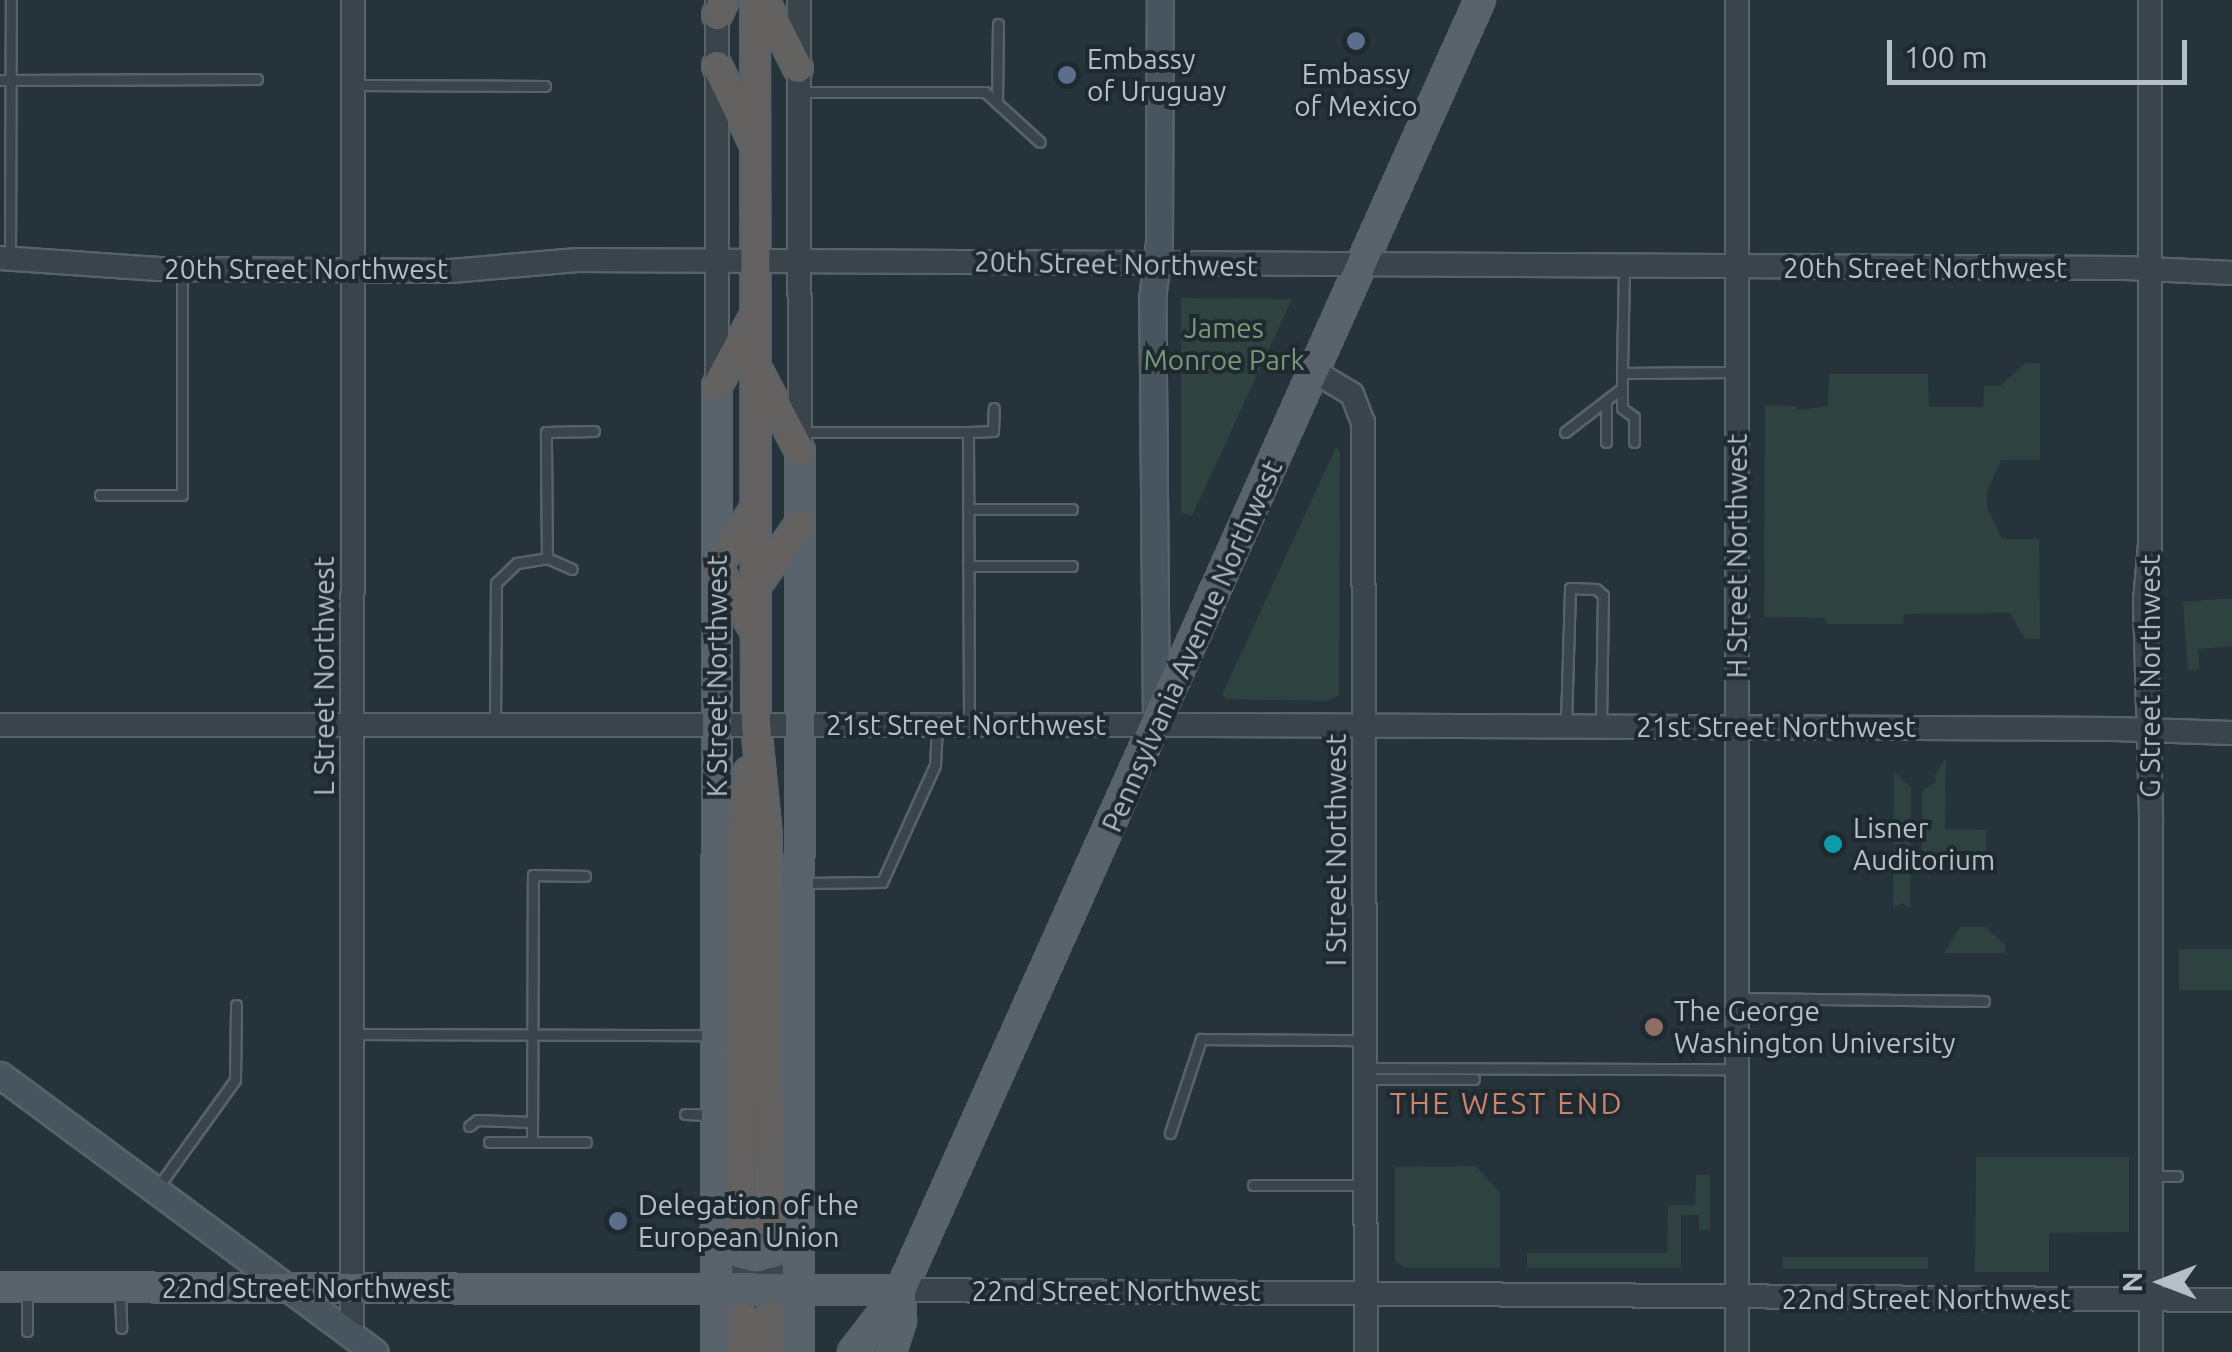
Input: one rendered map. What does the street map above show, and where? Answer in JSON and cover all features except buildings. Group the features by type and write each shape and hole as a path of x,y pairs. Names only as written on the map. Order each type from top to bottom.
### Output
{"highway":[{"name":"K Street Northwest","path":"755,0 756,726 767,836 769,1220"},
{"path":"764,0 798,80"},
{"path":"717,66 756,147"},
{"path":"717,386 756,314"},
{"path":"756,366 800,442"},
{"path":"755,509 717,567 755,630"},
{"path":"755,586 800,524"},
{"name":"K Street Northwest","path":"728,1226 740,836 756,726"},
{"path":"770,1316 770,1352"},
{"path":"740,1317 741,1352"}],"main road":[{"path":"1156,725 1152,299 1156,264 1160,0"},
{"name":"Pennsylvania Avenue Northwest","path":"853,1352 902,1290 1480,0"},
{"name":"K Street Northwest","path":"716,1352 715,1289 728,1226 716,1115 717,386"},
{"path":"799,1352 800,442"},
{"path":"0,1075 290,1288 352,1344 375,1352"},
{"path":"728,1226 737,1250 756,1255 778,1249 798,1225"},
{"name":"22nd Street Northwest","path":"13,1287 902,1290"},
{"name":"Pennsylvania Avenue Northwest","path":"892,1352 901,1320 902,1290"}],"street":[{"name":"L Street Northwest","path":"352,0 352,1344"},
{"path":"798,0 800,442"},
{"name":"H Street Northwest","path":"1737,0 1738,1352"},
{"name":"G Street Northwest","path":"2150,0 2146,730 2151,821 2151,1352"},
{"name":"K Street Northwest","path":"717,386 719,5"},
{"name":"20th Street Northwest","path":"5,258 182,269 451,270 557,260 2232,273"},
{"name":"I Street Northwest","path":"1315,372 1352,394 1363,422 1366,1352"},
{"name":"21st Street Northwest","path":"0,725 1738,727 2232,733"},
{"name":"22nd Street Northwest","path":"902,1290 2232,1300"}],"lane":[{"path":"5,258 11,0"},
{"path":"997,103 998,24"},
{"path":"0,80 257,79"},
{"path":"798,80 985,92 1040,142"},
{"path":"353,86 545,86"},
{"path":"1624,268 1622,408 1634,417 1634,442"},
{"path":"100,496 182,495 182,269"},
{"path":"1622,373 1737,372"},
{"path":"1565,432 1622,388"},
{"path":"1606,401 1606,442"},
{"path":"800,442 994,432 994,408"},
{"path":"547,558 546,432 594,432"},
{"path":"968,432 969,725"},
{"path":"968,509 1072,509"},
{"path":"495,726 496,584 517,564 547,558 572,569"},
{"path":"968,566 1072,566"},
{"path":"1566,727 1566,597 1570,588 1596,589 1602,595 1600,727"},
{"path":"797,883 882,882 935,765 937,725"},
{"path":"532,1142 533,875 585,876"},
{"path":"1738,998 1984,1000"},
{"path":"156,1189 236,1080 236,1005"},
{"path":"353,1034 716,1035"},
{"path":"1170,1134 1202,1039 1366,1040"},
{"path":"1366,1074 1738,1069"},
{"path":"1366,1074 1474,1080"},
{"path":"684,1114 716,1115"},
{"path":"469,1126 477,1120 532,1122"},
{"path":"489,1142 586,1142"},
{"path":"2151,1176 2177,1176"},
{"path":"1253,1186 1366,1186"},
{"path":"13,1287 27,1331"},
{"path":"120,1287 121,1328"}],"green space":[{"name":"James Monroe Park","path":"1181,298 1292,299 1192,516 1181,513"},
{"path":"2025,363 2040,363 2040,460 2001,460 1987,491 1987,507 2002,539 2039,539 2040,639 2025,639 2010,613 1904,614 1903,624 1826,624 1826,618 1764,617 1765,405 1796,406 1797,410 1828,406 1829,374 1928,374 1929,407 1983,407 1984,386 2000,386"},
{"path":"1336,447 1340,450 1339,695 1328,701 1227,699 1222,695"},
{"path":"2232,598 2232,646 2198,649 2199,669 2188,670 2183,602"},
{"path":"1946,758 1945,829 1986,830 1986,853 1922,853 1922,791 1936,781 1935,775"},
{"path":"1894,772 1911,788 1910,908 1902,903 1893,908"},
{"path":"1960,927 1985,927 2005,945 2005,953 1944,953"},
{"path":"2179,949 2232,949 2232,990 2179,990"},
{"path":"1976,1157 2129,1157 2129,1232 2049,1233 2049,1272 1975,1272"},
{"path":"1476,1166 1500,1193 1500,1268 1405,1268 1395,1261 1395,1167"},
{"path":"1696,1175 1710,1175 1710,1230 1699,1230 1699,1215 1681,1215 1681,1268 1527,1268 1527,1253 1667,1253 1668,1205 1695,1205"},
{"path":"1783,1257 1928,1257 1928,1269 1783,1269"}],"tunnel":[{"path":"740,1219 741,1313"},
{"path":"769,1220 770,1310"}],"place":[{"name":"Embassy of Mexico","path":"1356,41"},
{"name":"Embassy of Uruguay","path":"1067,75"},
{"name":"Lisner Auditorium","path":"1833,844"},
{"name":"The George Washington University","path":"1654,1027"},
{"name":"Delegation of the European Union","path":"618,1221"}],"district":[{"name":"THE WEST END","path":"1507,1103"}]}
